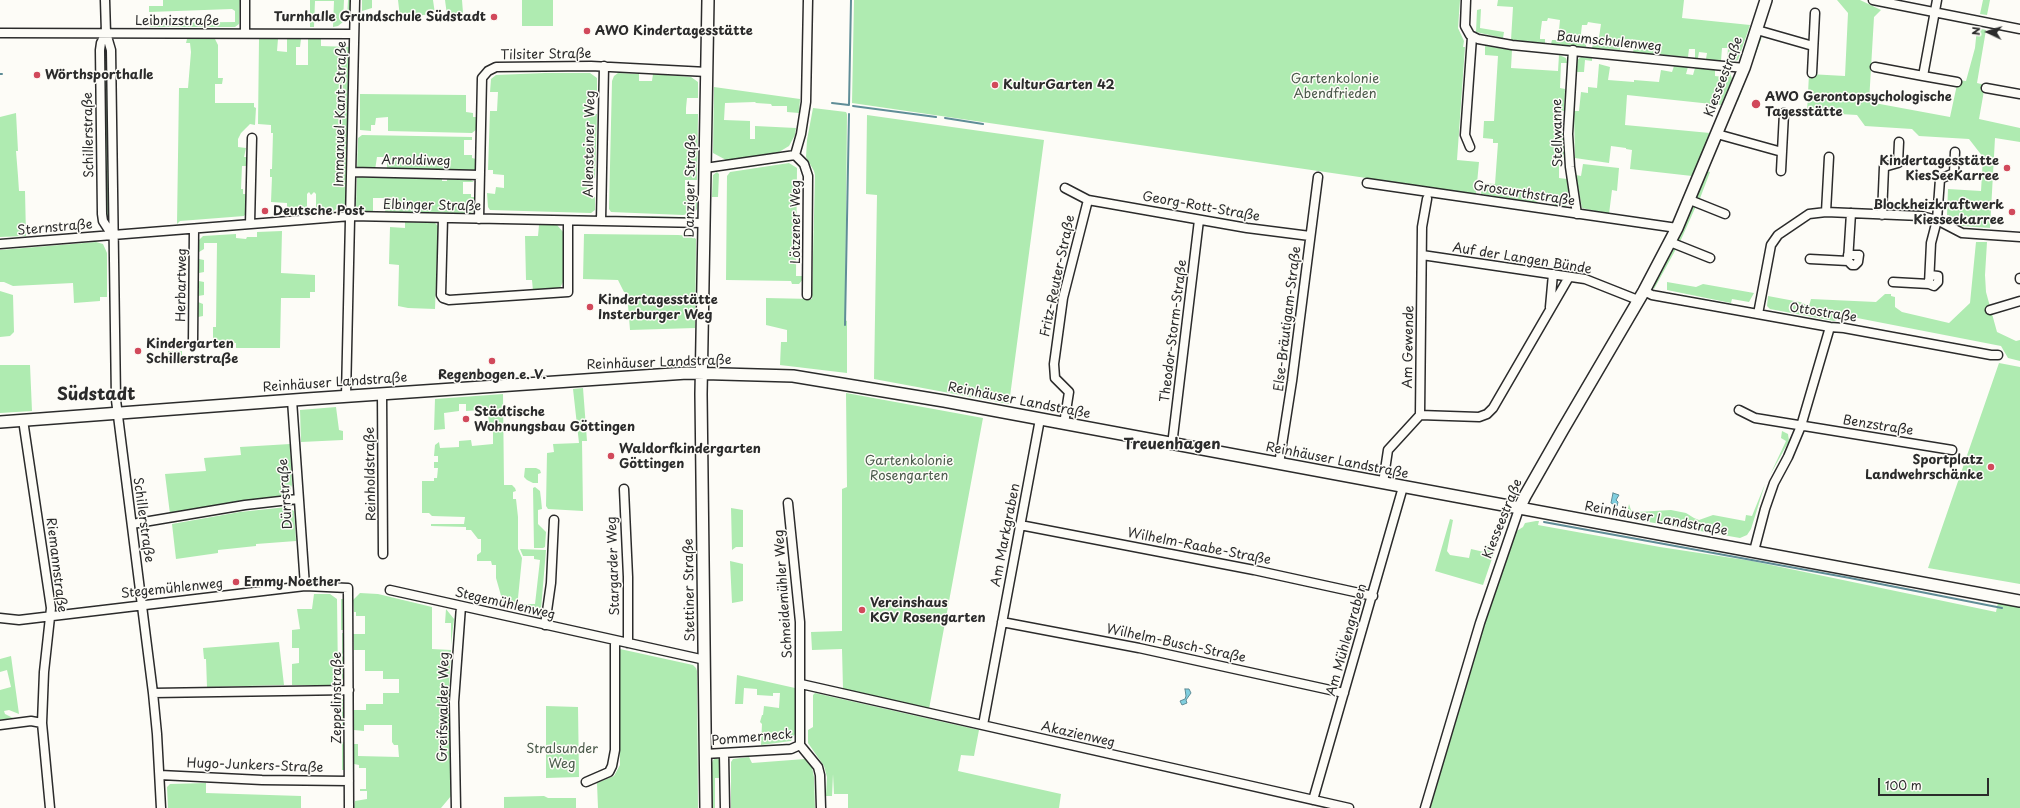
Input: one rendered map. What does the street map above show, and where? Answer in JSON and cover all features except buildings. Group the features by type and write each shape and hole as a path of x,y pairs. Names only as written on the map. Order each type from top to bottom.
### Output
{"main road":[{"name":"Danziger Straße","path":"701,372 708,0"},
{"name":"Kiesseestraße","path":"1519,508 1524,496 1641,296 1677,228 1744,68 1766,0"},
{"name":"Reinhäuser Landstraße","path":"0,422 382,393 701,372 803,378 1040,419 2020,601"},
{"name":"Stettiner Straße","path":"701,372 706,808"}],"street":[{"name":"Schillerstraße","path":"105,0 106,33 111,50 112,235 117,413 153,693 160,775 161,808"},
{"path":"245,0 245,33"},
{"name":"Immanuel-Kant-Straße","path":"346,396 355,0"},
{"path":"705,168 795,155 801,134 806,102 808,0"},
{"path":"1466,0 1464,26 1472,37 1465,135 1470,147"},
{"path":"1873,0 2020,29"},
{"path":"1923,76 1937,0"},
{"path":"1812,73 1815,13"},
{"name":"Kiesseestraße","path":"1757,30 1813,46"},
{"name":"Leibnizstraße","path":"0,33 354,34"},
{"name":"Baumschulenweg","path":"1472,37 1512,45 1744,68"},
{"name":"Stellwanne","path":"1573,50 1568,134 1570,167 1577,214"},
{"name":"Tilsiter Straße","path":"479,219 482,78 488,71 496,67 604,66 706,72"},
{"name":"Allensteiner Weg","path":"601,221 604,66"},
{"path":"1874,67 1957,82"},
{"path":"1986,88 2020,94"},
{"path":"1781,171 1784,113"},
{"name":"Kiesseestraße","path":"1717,134 1782,152"},
{"path":"250,224 252,138"},
{"path":"1882,214 1884,167 1898,163 1900,142"},
{"path":"1893,282 1929,284 1931,243 1937,220 1940,179 1954,173 1955,152"},
{"name":"Lötzener Weg","path":"795,155 804,164 808,176 807,295"},
{"path":"1826,212 1829,157"},
{"name":"Arnoldiweg","path":"352,172 480,175"},
{"name":"Else-Bräutigam-Straße","path":"1279,464 1292,381 1318,177"},
{"name":"Groscurthstraße","path":"1366,183 1677,228"},
{"name":"Fritz-Reuter-Straße","path":"1064,424 1069,392 1055,378 1054,364 1062,304 1088,200 1065,188"},
{"name":"Am Gewende","path":"1420,415 1422,227 1426,199"},
{"name":"Georg-Rott-Straße","path":"1088,200 1199,220 1310,236"},
{"path":"1690,200 1725,214"},
{"path":"1758,314 1768,252 1774,239 1803,217 1815,212 1921,216 1937,220 1962,233 2020,237"},
{"path":"1810,259 1848,258 1851,213"},
{"name":"Elbinger Straße","path":"112,235 351,216 704,223"},
{"path":"443,218 441,295 443,298 448,300 568,292 568,220"},
{"name":"Theodor-Storm-Straße","path":"1172,444 1199,220"},
{"name":"Herbartweg","path":"193,342 194,229"},
{"name":"Sternstraße","path":"0,244 112,235"},
{"path":"1670,242 1710,258"},
{"name":"Auf der Langen Bünde","path":"1422,255 1585,279 1641,296"},
{"path":"1549,311 1553,274"},
{"path":"1383,483 1388,450 1420,415 1479,416 1487,414 1501,396 1569,277"},
{"name":"Ottostraße","path":"1641,296 1652,295 1998,355"},
{"path":"1990,310 2020,301"},
{"path":"1754,551 1765,509 1774,483 1788,457 1801,426 1830,327"},
{"name":"Reinholdstraße","path":"382,393 383,554"},
{"name":"Dürrstraße","path":"292,400 305,586"},
{"name":"Benzstraße","path":"1738,410 1755,418 1952,450"},
{"name":"Am Markgraben","path":"983,725 1040,419"},
{"name":"Riemannstraße","path":"23,420 52,615 44,672 42,723 50,808"},
{"name":"Am Mühlengraben","path":"1313,800 1404,487"},
{"name":"Stargarder Weg","path":"624,489 628,577 628,643"},
{"path":"132,524 298,499"},
{"name":"Schneidemühler Weg","path":"788,503 800,622 802,684"},
{"name":"Kiesseestraße","path":"1424,808 1480,623 1519,508"},
{"path":"545,625 551,583 554,520"},
{"name":"Wilhelm-Raabe-Straße","path":"1020,524 1246,568 1373,596"},
{"name":"Stegemühlenweg","path":"0,618 19,620 142,604 305,586 348,588"},
{"name":"Zeppelinstraße","path":"348,588 349,808"},
{"name":"Stegemühlenweg","path":"390,590 704,660"},
{"name":"Greifswalder Weg","path":"456,808 454,702 461,606"},
{"name":"Wilhelm-Busch-Straße","path":"1002,622 1139,648 1344,694"},
{"path":"586,782 608,772 612,766 615,750 615,641"},
{"name":"Akazienweg","path":"802,684 1349,808"},
{"name":"Pommerneck","path":"802,684 800,745 818,766 820,775 821,808"},
{"path":"153,693 349,690"},
{"path":"0,725 31,721 42,723"},
{"name":"Pommerneck","path":"705,754 791,749 800,745"},
{"path":"724,754 725,808"},
{"name":"Hugo-Junkers-Straße","path":"160,775 262,780 349,781"}],"green space":[{"path":"163,0 240,0 239,24 235,27 150,27 149,23 235,22 235,11 232,9 149,12 149,6 163,6"},
{"path":"310,0 344,0 343,22 338,26 333,27 334,1 315,1 314,27 310,27"},
{"path":"348,0 352,0 351,19 347,17"},
{"path":"362,0 372,0 372,8 362,11"},
{"path":"398,0 433,0 435,14 400,17"},
{"path":"445,0 462,0 463,13 447,15"},
{"path":"522,0 553,0 553,26 522,26"},
{"name":"Gartenkolonie Abendfrieden","path":"854,0 1460,0 1458,28 1464,41 1463,47 1465,47 1457,160 1479,162 1476,194 852,103"},
{"path":"1498,0 1684,0 1682,18 1750,25 1738,60 1731,62 1727,61 1728,48 1722,48 1721,61 1706,59 1707,53 1699,52 1698,58 1695,58 1695,49 1689,49 1688,57 1633,52 1634,48 1639,48 1639,40 1621,39 1620,50 1592,48 1593,44 1598,44 1601,24 1588,22 1587,25 1582,25 1580,42 1586,43 1586,47 1551,44 1552,40 1558,40 1560,20 1548,18 1547,21 1542,21 1540,36 1540,39 1545,39 1545,43 1511,40 1513,7 1497,6"},
{"path":"1837,0 1860,0 1881,10 1874,17 1869,102 1950,117 1958,80 1966,81 1975,48 1977,28 1986,30 1977,83 1985,85 1979,119 2020,128 2020,142 1995,138 1990,228 1962,226 1949,220 1949,215 1947,215 1948,189 1981,191 1983,157 1969,139 1919,136 1912,129 1865,126 1857,115 1807,112 1809,74 1845,76 1848,13"},
{"path":"1983,0 1990,0 1987,15 1980,14"},
{"path":"1481,9 1480,28 1504,32 1503,38 1476,32 1477,10"},
{"path":"1762,37 1738,101 1736,98 1759,39"},
{"path":"187,39 215,39 218,45 218,78 223,78 222,84 215,84 215,103 254,103 254,107 256,108 255,125 250,124 241,133 238,139 238,147 246,148 244,157 248,157 248,166 242,166 241,189 243,189 243,194 248,194 247,212 244,216 180,221 177,224 179,88 188,88 191,52 190,43 186,43"},
{"path":"259,39 278,39 277,51 287,52 287,39 301,39 300,47 296,47 296,65 308,65 308,39 321,39 321,46 351,47 348,207 339,207 332,212 316,213 316,194 314,192 311,195 309,192 307,194 307,209 310,213 287,215 287,203 271,202 272,177 270,177 270,169 272,169 273,133 271,133 271,125 258,124"},
{"path":"105,41 107,42 110,221 108,223 106,221 103,54"},
{"path":"1485,46 1512,50 1511,68 1558,71 1559,55 1566,58 1567,63 1561,63 1560,88 1565,89 1564,111 1559,111 1558,132 1564,132 1565,157 1559,158 1559,178 1567,179 1569,199 1566,206 1555,205 1555,200 1538,198 1537,203 1481,194 1482,183 1495,184 1498,143 1493,143 1493,139 1483,138 1484,121 1494,121 1498,56 1485,55"},
{"path":"1581,57 1592,58 1592,61 1585,60 1584,72 1576,72 1577,60"},
{"path":"1599,64 1610,67 1608,80 1634,82 1634,80 1659,82 1661,70 1672,72 1674,66 1688,67 1686,74 1693,75 1695,68 1715,70 1715,76 1723,77 1723,71 1730,72 1732,79 1721,105 1627,95 1625,125 1710,133 1692,176 1630,169 1632,150 1626,148 1611,146 1609,163 1575,158 1574,111 1579,111 1581,92 1588,93 1588,87 1597,88"},
{"path":"590,73 597,78 597,95 589,95 589,114 597,114 595,178 588,178 587,195 595,197 595,210 591,213 490,210 488,207 487,193 495,194 496,187 504,188 504,175 493,174 493,170 488,170 490,111 497,111 498,92 490,92 491,79 496,75"},
{"path":"618,73 639,74 639,81 652,81 653,74 691,77 698,82 698,98 687,98 686,108 686,114 698,114 697,180 685,180 685,196 697,196 697,209 694,213 683,215 611,212 609,209 612,81 614,76"},
{"path":"714,87 800,99 799,113 787,112 787,106 772,106 771,104 755,102 725,103 724,120 750,121 750,139 755,139 755,126 796,128 795,135 789,146 779,152 728,161 713,153"},
{"path":"360,94 466,95 466,112 473,113 473,117 477,117 477,129 472,133 388,131 388,117 376,118 375,125 371,125 371,131 360,130"},
{"path":"813,108 846,112 847,114 845,320 847,321 847,373 780,365 781,342 787,342 787,330 766,325 766,298 812,299 815,175 806,157 807,140"},
{"path":"16,113 18,151 16,151 19,191 25,191 26,236 0,237 0,117"},
{"path":"867,115 1044,140 1009,404 874,379 877,195 866,194"},
{"path":"362,135 472,137 472,140 464,140 464,155 472,155 472,158 476,159 476,168 472,172 387,170 387,157 377,157 375,170 357,170 358,138"},
{"path":"789,163 797,168 796,276 803,276 803,279 799,284 792,284 791,281 726,280 727,176 730,172"},
{"path":"1583,164 1619,168 1617,191 1612,190 1609,214 1582,208 1576,175 1581,176"},
{"path":"1706,171 1710,172 1699,201 1696,195"},
{"path":"717,172 719,174 718,197 712,197 713,175"},
{"path":"357,175 442,177 442,181 447,181 447,178 466,177 474,182 463,182 463,194 471,194 471,197 476,197 475,210 470,213 385,212 386,198 373,198 373,212 359,211 356,207"},
{"path":"1693,206 1696,206 1679,244 1676,239"},
{"path":"611,216 691,217 692,220 611,219"},
{"path":"405,222 435,223 438,226 435,309 398,306 399,265 389,264 390,227 405,228"},
{"path":"539,225 557,225 564,233 563,282 560,288 533,291 532,280 526,280 525,236 538,236"},
{"path":"282,231 281,273 315,275 315,292 310,292 310,298 281,298 280,348 236,348 236,343 213,343 213,327 216,327 217,243 204,243 204,249 199,252 199,240 203,236 236,234 236,238 246,239 247,237 257,237 257,232"},
{"path":"584,234 678,235 692,236 696,239 695,328 630,330 627,293 624,292 618,280 583,279"},
{"path":"96,242 103,244 107,253 107,297 100,297 100,301 74,303 73,283 13,286 0,282 0,250"},
{"path":"1976,242 1987,242 1985,275 1986,292 1997,332 2016,341 2020,340 2020,361 2008,358 2001,346 1847,316 1834,321 1770,309 1767,306 1768,296 1800,302 1809,306 1811,299 1876,302 1885,294 1891,294 1891,296 1895,297 1895,307 1902,312 1949,323 1970,303"},
{"path":"1671,249 1676,249 1654,289 1652,286"},
{"path":"199,259 204,260 204,272 199,273"},
{"path":"199,281 204,282 204,295 198,296"},
{"path":"1667,282 1696,287 1703,284 1754,293 1749,302 1732,299 1731,303 1667,290"},
{"path":"0,291 13,295 14,332 10,336 0,337"},
{"path":"198,302 203,304 203,316 198,317"},
{"path":"168,351 182,351 182,364 174,364 174,356 169,356"},
{"name":"Sportplatz Landwehrschänke","path":"1999,363 2020,367 2020,584 1928,568"},
{"path":"0,365 30,365 32,411 0,413"},
{"path":"583,388 587,441 582,441 583,511 548,509 546,506 547,453 554,452 553,444 579,443 573,389"},
{"name":"Gartenkolonie Rosengarten","path":"846,393 983,418 929,709 843,689 842,649 812,650 811,632 842,631 842,489 847,487"},
{"path":"503,394 504,485 512,485 516,491 513,492 513,499 516,499 518,517 518,549 522,558 517,608 509,607 509,597 504,597 504,606 496,578 496,565 492,565 491,561 477,561 477,555 481,552 481,539 478,539 471,530 466,530 466,527 431,526 431,524 464,524 465,517 432,516 429,513 422,513 422,481 434,481 434,478 437,478 438,468 434,468 434,462 438,462 438,456 434,456 435,445 439,442 440,448 459,447 459,441 471,440 472,446 493,444 493,432 489,425 488,412 482,412 481,410 466,411 466,404 459,404 459,411 444,413 445,429 434,430 435,399"},
{"path":"336,407 339,430 343,431 343,440 301,442 300,410"},
{"path":"1782,431 1788,434 1789,441 1770,475 1786,441 1781,438"},
{"path":"290,444 292,485 288,495 170,514 165,474 206,471 204,458 241,455 240,447"},
{"path":"525,468 536,468 540,470 541,473 538,474 538,483 533,483 524,477"},
{"path":"1765,484 1751,529 1747,535 1740,538 1626,518 1629,504 1631,510 1637,512 1671,510 1686,513 1699,520 1713,515 1745,521 1746,515 1752,516"},
{"path":"535,487 540,491 542,509 538,510 538,524 546,532 545,547 543,548 534,548 533,488"},
{"path":"287,507 294,511 296,541 256,544 256,546 218,550 218,553 176,559 172,524 240,512"},
{"path":"731,508 743,510 743,547 736,547 732,550"},
{"path":"1450,519 1453,520 1447,551 1450,555 1469,558 1471,549 1484,552 1486,545 1496,547 1483,585 1435,571"},
{"path":"1539,521 1538,525 1660,547 1752,561 1996,612 1998,602 2020,607 2020,808 1428,808 1483,621 1515,532 1523,527 1525,523"},
{"path":"520,549 546,550 541,609 535,613 520,609 521,604 535,604 540,560 534,559 534,556 523,556"},
{"path":"730,561 743,564 743,601 732,603"},
{"path":"360,593 378,594 432,607 432,649 451,650 449,687 451,796 441,808 354,808 355,801 367,799 367,791 360,791 360,789 366,789 366,768 359,768 359,765 354,764 354,744 358,744 358,756 399,757 398,745 394,745 392,742 392,725 364,725 364,731 354,730 354,710 366,710 366,704 383,704 383,693 399,693 399,679 383,679 383,671 365,671 365,650 354,650 353,634 365,634 365,616 356,616 356,612 354,612 353,600"},
{"path":"314,594 330,594 337,599 338,679 333,685 292,685 292,664 299,663 299,648 292,648 292,630 300,629 297,609 312,609"},
{"path":"341,599 344,599 344,630 341,630"},
{"path":"446,609 454,619 451,645 451,623 445,623"},
{"path":"342,633 344,633 345,680 342,680"},
{"path":"279,642 284,685 207,687 206,659 204,659 203,648"},
{"path":"620,649 693,665 696,668 698,808 598,808 597,783 614,776 620,765"},
{"path":"11,656 19,714 9,710 4,711 5,714 13,718 0,720 0,690 11,687 7,670 0,672 0,659"},
{"path":"737,675 795,688 795,734 791,741 761,745 762,724 760,722 763,715 764,706 779,708 780,693 773,693 773,696 757,695 757,689 744,688 743,704 735,704"},
{"path":"815,693 979,730 974,756 961,755 958,771 1061,794 1059,808 848,808 848,794 834,794 833,774 832,796 826,796 827,777 824,766 808,743 808,730 813,727 813,695"},
{"path":"342,699 345,699 345,725 342,725"},
{"name":"Stralsunder Weg","path":"546,706 578,707 579,777 546,778"},
{"path":"342,742 345,742 345,770 342,770"},
{"path":"749,757 752,763 805,759 812,767 814,777 815,808 731,808 731,762 733,759"},
{"path":"716,758 720,760 721,778 715,778 715,808 711,808 710,768 713,760"},
{"path":"206,783 206,793 301,796 301,808 168,808 167,787 170,784"},
{"path":"544,796 548,798 576,798 576,808 504,808 504,797"}],"water":[{"path":"1613,493 1619,495 1616,500 1618,502 1617,506 1611,503"},
{"path":"1185,689 1189,689 1191,693 1186,700 1187,703 1182,705 1180,701 1185,699"}],"waterway":[{"path":"832,103 849,105 851,0"},
{"path":"853,106 936,117"},
{"path":"845,325 849,114"},
{"path":"945,118 983,124"},
{"path":"1544,522 1850,578 2002,608"}],"place":[{"name":"Turnhalle Grundschule Südstadt","path":"494,17"},
{"name":"AWO Kindertagesstätte","path":"587,31"},
{"name":"Wörthsporthalle","path":"37,75"},
{"name":"KulturGarten 42","path":"995,85"},
{"name":"AWO Gerontopsychologische Tagesstätte","path":"1756,104"},
{"name":"Kindertagesstätte KiesSeeKarree","path":"2007,168"},
{"name":"Deutsche Post","path":"265,211"},
{"name":"Blockheizkraftwerk Kiesseekarree","path":"2012,212"},
{"name":"Kindertagesstätte Insterburger Weg","path":"590,307"},
{"name":"Kindergarten Schillerstraße","path":"138,351"},
{"name":"Regenbogen e. V.","path":"492,361"},
{"name":"Städtische Wohnungsbau Göttingen","path":"466,419"},
{"name":"Waldorfkindergarten Göttingen","path":"611,456"},
{"name":"Sportplatz Landwehrschänke","path":"1991,467"},
{"name":"Emmy Noether","path":"236,582"},
{"name":"Vereinshaus KGV Rosengarten","path":"862,610"}],"district":[{"name":"Südstadt","path":"96,395"},
{"name":"Treuenhagen","path":"1172,445"}]}
